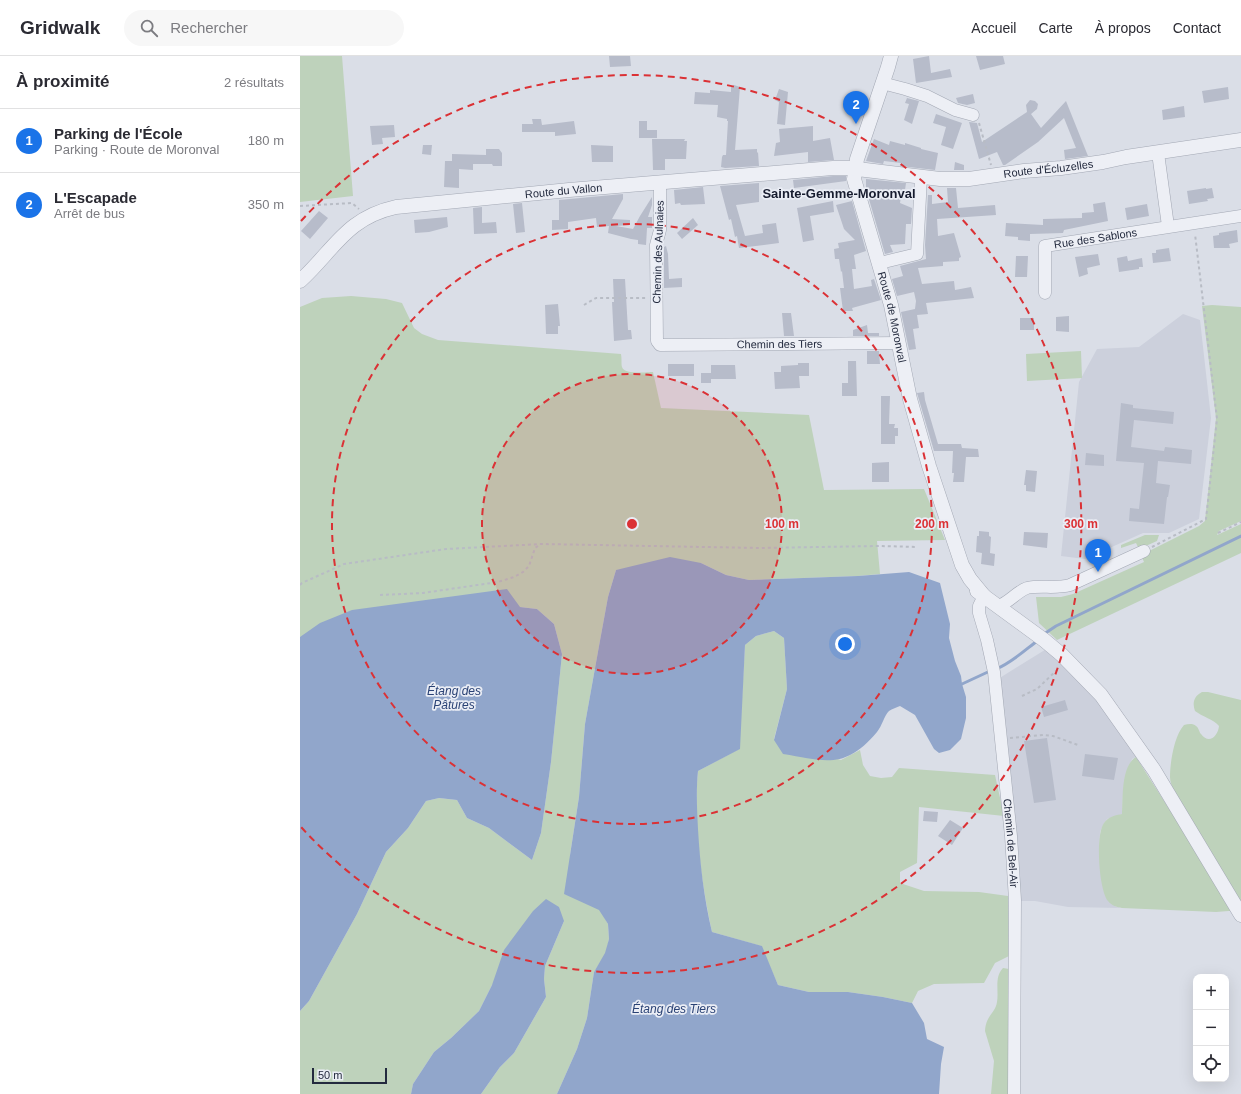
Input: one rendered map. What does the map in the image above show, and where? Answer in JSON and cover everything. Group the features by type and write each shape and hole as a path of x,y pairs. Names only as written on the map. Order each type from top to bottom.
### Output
{"street":[{"path":"855,169 891,56"},
{"path":"882,83 927,96 955,110 973,115"},
{"name":"Route d'Écluzelles","path":"855,169 948,180 969,179 1098,163 1241,140"},
{"path":"1158,153 1168,226"},
{"name":"Route du Vallon","path":"300,281 337,240 352,227 367,217 384,210 405,206 660,182 833,168 855,169"},
{"name":"Route de Moronval","path":"855,169 854,179 892,305 910,399 930,466 945,536 955,565 967,582 1041,637 1067,660 1101,695 1154,770 1241,915"},
{"path":"880,264 917,254 921,177"},
{"name":"Chemin des Aulnaies","path":"660,182 660,230 656,245 657,341 660,345"},
{"name":"Rue des Sablons","path":"1045,293 1045,246 1241,216"},
{"name":"Chemin des Tiers","path":"660,345 899,343"},
{"path":"998,606 1024,589 1034,587 1064,586 1144,551"},
{"name":"Chemin de Bel-Air","path":"984,596 979,606 979,613 994,668 1011,836 1015,900 1014,1094"}],"path":[{"path":"973,115 978,121 990,164"},
{"path":"300,206 352,203 367,217"},
{"path":"1144,551 1206,519 1217,419 1193,223"},
{"path":"584,305 596,298 656,299"},
{"path":"1218,533 1241,522"},
{"path":"300,585 302,582 344,564 446,549 542,544 760,548 880,546 918,547"},
{"path":"380,595 423,593 498,582 514,577 523,572 529,566 535,548 542,544"},
{"path":"1022,696 1044,684 1067,660"},
{"path":"1001,739 1043,735 1062,738 1078,745"}],"shaded area":[{"path":"1183,314 1200,320 1211,418 1199,519 1169,533 1143,533 1085,559 1061,556 1079,382 1097,349 1139,347"},
{"path":"1048,648 1077,676 1107,712 1136,757 1132,759 1123,792 1122,814 1107,819 1100,832 1099,856 1105,892 1116,907 1122,908 1068,907 1035,901 1021,901 998,679"}],"green space":[{"path":"300,56 342,56 353,196 300,202"},
{"path":"351,296 386,299 402,303 414,328 422,334 438,340 621,354 622,367 624,370 641,373 653,372 661,408 809,415 824,490 924,489 945,540 877,541 880,574 749,580 726,575 701,563 616,570 608,597 585,724 579,797 570,855 608,924 609,939 606,953 594,972 587,1018 577,1049 557,1094 481,1094 500,1067 514,1053 546,997 544,979 545,966 564,921 492,985 479,1011 434,1052 413,1084 411,1094 300,1094 300,1011 309,1001 357,914 386,852 408,828 426,801 439,798 457,800 467,818 489,828 532,860 541,833 551,762 562,654 554,624 537,609 520,607 300,637 300,307 322,298"},
{"path":"1212,305 1241,307 1241,521 1219,531 1217,535 1241,524 1241,553 1057,640 1039,623 1036,597 1061,597 1073,594 1144,562 1141,555 1199,526 1205,521 1216,418 1202,306"},
{"path":"1081,351 1082,378 1027,381 1026,354"},
{"path":"1145,535 1159,535 1157,541 1139,549 1136,543 1121,548 1121,545"},
{"path":"774,631 784,638 787,689 774,739 841,760 860,750 863,765 870,776 881,778 892,777 899,768 995,775 1004,816 919,807 917,863 900,872 900,883 924,891 979,892 1008,896 1009,956 995,963 984,983 934,984 918,991 912,1003 848,992 809,992 778,985 761,946 712,932 704,893 697,831 698,771 739,749 745,645 756,636"},
{"path":"1202,692 1208,692 1241,700 1241,910 1216,912 1122,908 1115,906 1108,901 1105,895 1100,875 1099,850 1101,829 1108,819 1122,814 1125,775 1131,761 1136,757 1173,815 1173,788 1170,780 1171,765 1175,743 1181,730 1184,725 1193,724 1204,737 1210,739 1215,736 1219,726 1195,711 1194,700"},
{"path":"1003,968 1009,969 1010,971 1010,1094 991,1094 994,1061 985,1031 987,1021 996,1006 998,980 1000,972"}],"water":[{"name":"Étang des Tiers","path":"670,557 701,563 726,575 749,580 858,576 909,572 940,583 950,624 949,638 966,697 966,718 961,739 950,750 939,753 934,749 915,715 900,706 889,711 879,730 866,744 845,758 823,760 783,754 774,740 787,689 784,638 774,631 756,636 745,645 740,749 698,771 697,793 701,868 712,932 762,946 778,985 809,992 848,992 912,1003 924,1023 927,1039 944,1047 939,1094 557,1094 577,1049 587,1018 594,972 605,953 609,939 608,924 599,910 564,894 579,797 585,724 608,597 616,570"},
{"name":"Étang des Pâtures","path":"507,589 520,607 537,609 554,624 562,654 551,762 541,833 532,860 489,828 467,818 457,800 439,798 426,801 408,828 386,852 357,914 309,1001 300,1011 300,637 320,623 352,610"},
{"path":"546,899 559,907 564,921 545,966 544,979 546,997 514,1053 500,1067 481,1094 411,1094 413,1084 434,1052 479,1011 492,985 504,950 533,911"}],"building":[{"path":"609,56 630,56 631,66 610,67"},
{"path":"929,56 931,73 950,69 952,77 916,83 913,59"},
{"path":"976,56 1003,56 1005,64 980,70"},
{"path":"734,85 740,87 735,150 757,149 759,166 721,167 722,157 723,155 726,155 728,121 727,119 717,117 718,105 694,104 695,92 710,93 710,90 731,92 731,87"},
{"path":"1228,87 1229,99 1204,103 1202,91"},
{"path":"779,89 788,92 785,125 777,124 779,102 775,100"},
{"path":"973,94 975,103 967,105 958,103 956,98"},
{"path":"907,98 919,101 912,124 904,120 909,104 905,103"},
{"path":"1030,100 1035,101 1038,104 1037,109 1031,114 1041,128 1066,101 1088,156 1065,159 1064,150 1076,148 1064,118 1038,142 1005,165 1003,165 997,152 979,159 969,122 977,123 982,142 1027,112 1026,105"},
{"path":"1184,106 1185,117 1163,120 1162,110"},
{"path":"936,114 962,123 953,149 941,145 946,127 933,123"},
{"path":"532,119 541,119 542,125 574,121 576,134 555,136 555,132 522,132 522,124 533,124"},
{"path":"639,121 647,121 647,130 657,130 657,138 639,138"},
{"path":"394,125 395,137 382,138 383,144 372,145 370,126"},
{"path":"813,126 813,141 830,138 834,160 808,162 808,152 774,156 776,143 780,142 779,129"},
{"path":"652,139 685,139 684,141 687,141 686,159 665,159 665,170 653,170"},
{"path":"874,139 889,145 890,141 905,145 905,143 938,153 935,170 900,166 901,163 884,161 883,164 866,161"},
{"path":"423,145 432,145 431,155 422,154"},
{"path":"591,145 613,146 613,162 592,162"},
{"path":"486,149 499,149 502,153 502,166 493,166 492,164 473,164 473,170 459,169 459,188 444,187 445,161 452,161 452,154 486,155"},
{"path":"955,162 964,165 964,170 954,170"},
{"path":"846,176 846,181 794,188 793,180"},
{"path":"866,179 906,183 905,190 902,190 900,203 912,208 911,224 906,224 905,244 890,245 893,252 885,254 866,189"},
{"path":"759,183 759,202 736,205 745,236 763,233 762,225 776,223 779,243 739,248 737,236 735,237 731,219 729,220 720,186"},
{"path":"703,187 705,204 675,204 674,190"},
{"path":"947,188 956,188 958,208 995,205 996,215 937,219 938,236 954,233 961,257 959,258 959,261 943,262 943,266 918,268 922,284 954,281 955,290 971,287 974,298 926,303 928,314 917,315 919,328 913,329 916,349 909,350 901,312 915,309 916,301 914,292 897,296 892,279 903,276 900,266 926,259 925,245 928,195 932,195 932,204 948,202"},
{"path":"1212,188 1214,198 1207,199 1208,201 1189,204 1187,191"},
{"path":"623,194 623,199 612,219 630,220 630,225 616,226 633,229 652,197 652,205 648,217 652,217 652,228 647,228 646,245 638,244 638,240 608,233 609,226 597,227 596,218 568,222 568,229 552,230 552,220 559,220 559,200"},
{"path":"833,201 834,212 810,216 814,240 803,242 797,208"},
{"path":"852,201 866,251 854,255 856,269 852,269 854,289 872,286 871,280 874,279 881,300 852,308 853,311 843,311 840,288 844,288 842,271 841,272 839,259 835,259 834,249 839,248 838,243 855,240 844,229 836,205"},
{"path":"1105,202 1108,221 1064,230 1063,233 1030,234 1030,241 1018,240 1018,237 1005,236 1006,223 1043,225 1043,219 1082,218 1082,213 1094,212 1093,204"},
{"path":"522,203 525,232 516,233 513,204"},
{"path":"1147,204 1149,216 1127,220 1125,208"},
{"path":"482,207 482,223 496,222 497,233 474,234 473,208"},
{"path":"319,211 328,218 310,239 301,231"},
{"path":"447,217 448,227 429,232 415,233 414,220"},
{"path":"693,218 698,225 682,239 677,233"},
{"path":"1237,230 1238,242 1229,244 1230,248 1214,248 1213,236 1219,235 1219,233"},
{"path":"666,246 668,254 669,279 682,278 682,287 664,288 664,247"},
{"path":"1169,248 1171,261 1153,263 1152,253 1156,253 1156,250"},
{"path":"1098,254 1100,265 1087,268 1088,274 1079,277 1075,257"},
{"path":"1016,256 1028,256 1027,277 1015,277"},
{"path":"1127,256 1128,261 1142,258 1143,267 1119,272 1117,258"},
{"path":"613,279 625,279 628,330 631,330 632,339 614,341 612,302 614,302"},
{"path":"558,304 560,326 558,326 558,334 546,334 545,305"},
{"path":"782,313 791,313 794,336 784,336"},
{"path":"1069,316 1069,332 1056,331 1056,317"},
{"path":"1020,318 1034,318 1034,330 1020,330"},
{"path":"867,325 868,333 879,333 879,336 853,336 853,330"},
{"path":"867,351 879,351 880,364 867,364"},
{"path":"848,361 856,361 857,396 842,396 842,383 848,383"},
{"path":"798,363 809,363 809,376 799,376 800,388 775,389 774,372 781,372 781,366 798,365"},
{"path":"668,364 694,364 694,376 668,376"},
{"path":"711,365 735,365 736,379 711,379"},
{"path":"701,373 711,373 711,383 701,383"},
{"path":"924,392 938,444 961,444 962,448 978,449 979,457 966,457 964,482 953,482 953,451 934,451 917,393"},
{"path":"881,396 890,396 889,424 895,424 894,428 898,428 898,436 895,436 895,444 881,444"},
{"path":"1121,403 1133,405 1133,408 1174,412 1173,424 1134,420 1131,447 1164,451 1165,447 1192,450 1191,464 1158,461 1156,483 1170,485 1164,524 1129,521 1130,508 1139,509 1144,463 1116,461"},
{"path":"1086,453 1104,455 1104,466 1085,465"},
{"path":"889,462 889,482 872,482 872,463"},
{"path":"1026,470 1037,471 1035,492 1026,491 1026,485 1024,485"},
{"path":"979,531 989,532 989,536 991,537 990,553 995,554 994,566 981,564 982,553 976,552 977,536 979,536"},
{"path":"1024,532 1048,533 1047,548 1023,545"},
{"path":"1065,700 1068,710 1044,717 1041,707"},
{"path":"1047,738 1056,800 1034,803 1024,741"},
{"path":"1085,754 1118,758 1114,780 1082,776"},
{"path":"924,811 938,812 937,822 923,821"},
{"path":"950,820 963,828 952,845 938,836"}],"waterway":[{"path":"1044,634 1056,626 1241,536"},
{"path":"996,669 1012,660 1037,641"},
{"path":"962,684 990,671"}],"place":[{"name":"L'Escapade","path":"856,124"},
{"name":"Parking de l'École","path":"1098,572"}],"district":[{"name":"Sainte-Gemme-Moronval","path":"839,193"}]}
